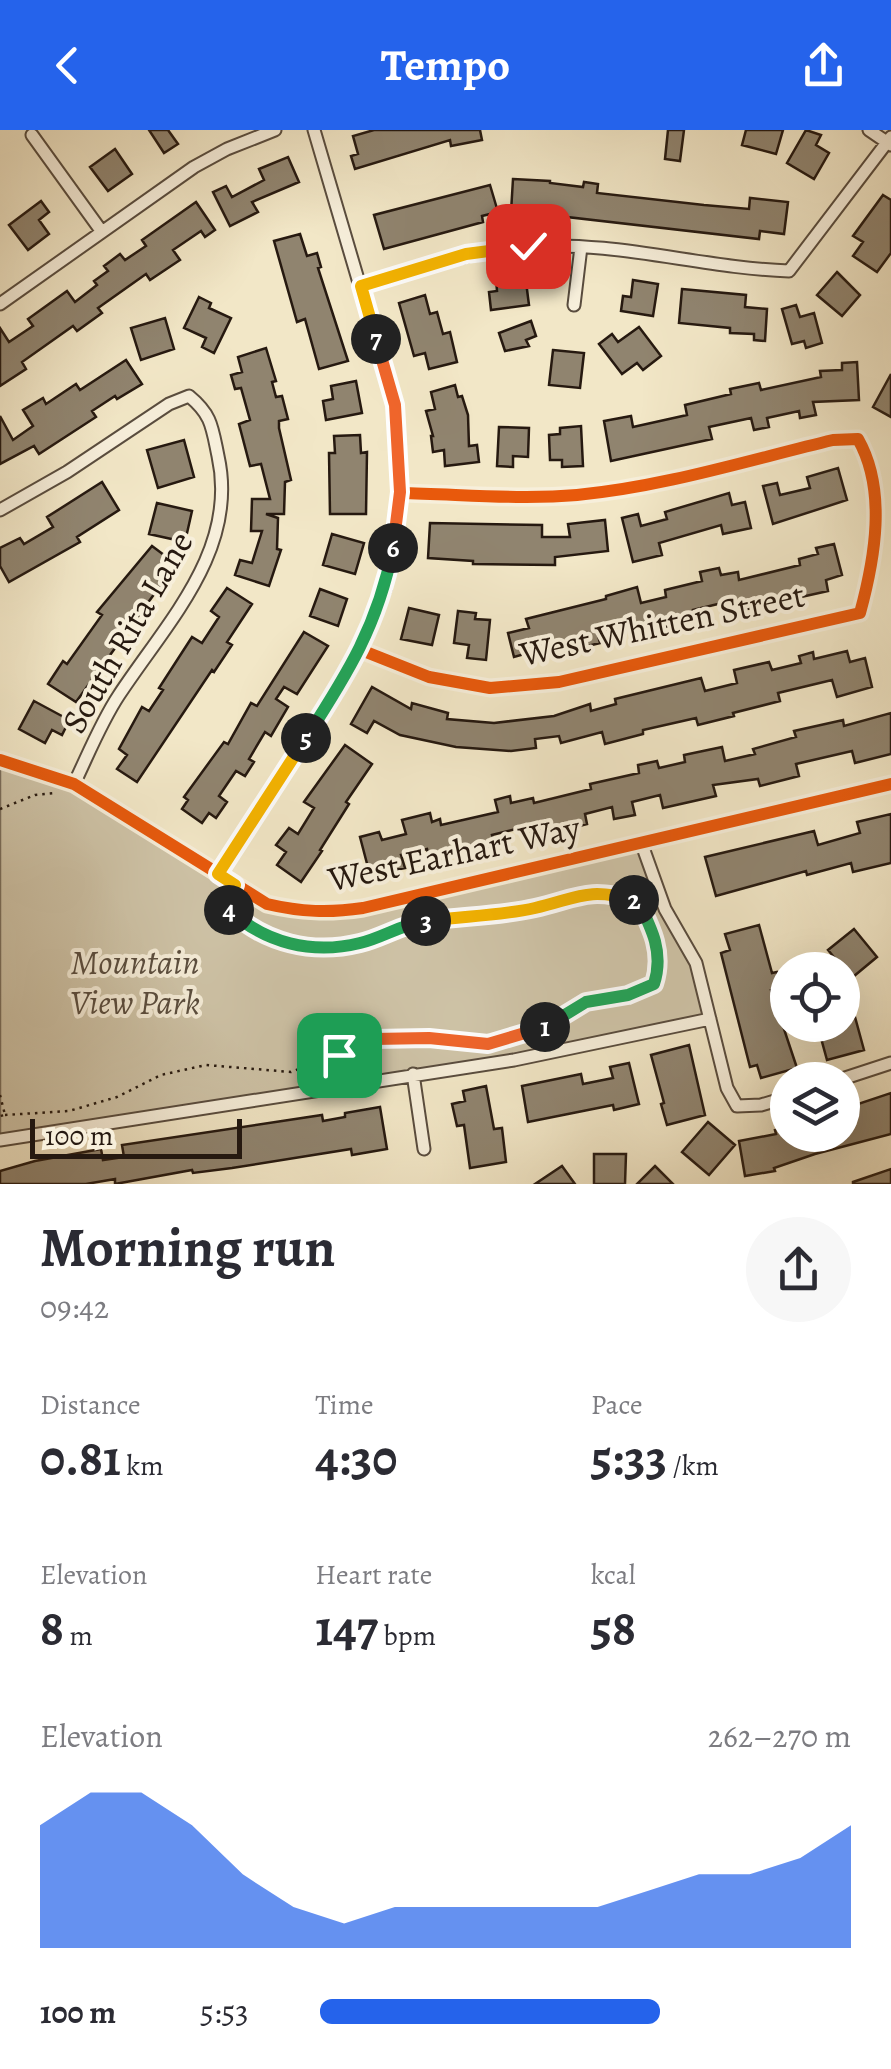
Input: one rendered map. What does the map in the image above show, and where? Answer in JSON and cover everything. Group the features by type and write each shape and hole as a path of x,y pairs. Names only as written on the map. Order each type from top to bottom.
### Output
{"street":[{"path":"0,304 194,166 227,148 275,130"},
{"path":"218,874 361,650 385,589 400,492 395,405 314,130"},
{"path":"361,286 466,254 528,246 581,247 789,271 890,141 869,130"},
{"path":"32,136 102,232"},
{"path":"574,305 581,247"},
{"name":"South Rita Lane","path":"0,510 67,472 169,404 189,396 206,410 222,474 222,512 204,569 116,698 74,784"},
{"name":"West Whitten Street","path":"361,650 429,678 490,688 559,682 860,613 868,582 876,511 869,458 858,439 833,440 578,495 400,492"},
{"name":"West Earhart Way","path":"0,760 74,784 267,904 300,912 329,913 891,784"},
{"path":"641,842 665,910 696,963 727,1088 737,1106 770,1102"},
{"path":"0,1140 514,1060 710,1019"},
{"path":"860,1073 891,1063"},
{"path":"413,1074 424,1149"}],"path":[{"path":"0,809 74,784"},
{"path":"0,1095 2,1116 69,1111 117,1097 161,1075 206,1065 290,1072 374,1039 429,1038 488,1044 545,1027 586,1002 628,995 654,984 660,966 655,935 638,901 615,894 580,894 534,909 415,922 360,943 322,948 282,943 244,924 224,905 235,885"}],"green space":[{"name":"Mountain View Park","path":"0,760 74,784 267,904 329,913 641,842 650,870 696,963 710,1019 580,1047 0,1140"}],"building":[{"path":"149,130 168,130 178,144 164,153"},
{"path":"374,130 480,130 482,140 451,146 450,140 355,169 351,156 358,154 353,136"},
{"path":"668,130 684,130 680,161 665,159"},
{"path":"746,130 783,130 776,154 742,145"},
{"path":"806,130 821,135 816,145 829,153 814,179 787,163"},
{"path":"115,149 132,174 108,191 90,167"},
{"path":"288,157 299,182 252,202 258,212 230,226 213,192 226,186 232,197 264,180 259,169"},
{"path":"513,179 583,187 584,182 598,184 597,193 749,209 750,198 788,202 784,234 760,231 759,239 549,215 549,220 528,219 528,212 511,212"},
{"path":"490,185 498,212 482,216 483,222 384,249 374,215"},
{"path":"883,195 891,200 891,253 877,272 853,256 863,242 853,236"},
{"path":"41,201 49,212 39,220 49,234 28,250 9,225"},
{"path":"196,202 215,230 205,237 201,231 173,250 180,260 150,280 146,274 98,308 102,313 77,331 73,326 22,362 26,369 0,386 0,328 9,342 33,326 28,319 67,291 75,302 97,285 94,281 108,271 104,266 120,254 125,260 146,246 142,240"},
{"path":"300,234 307,256 317,253 321,267 318,268 348,361 319,369 305,319 297,322 274,241"},
{"path":"837,272 860,295 842,316 817,295"},
{"path":"525,274 529,305 491,310 489,292 497,291 496,278"},
{"path":"633,280 658,284 653,316 621,311 623,296 631,297"},
{"path":"682,289 746,295 745,307 767,309 765,341 754,340 754,334 730,333 730,328 679,323"},
{"path":"425,295 430,314 437,312 443,334 450,332 457,362 429,369 425,353 414,356 399,303"},
{"path":"199,297 211,303 209,308 231,318 214,353 202,347 206,338 184,328"},
{"path":"796,305 800,317 814,313 822,343 806,348 804,341 792,344 782,309"},
{"path":"165,318 174,349 141,360 131,328"},
{"path":"531,321 536,336 526,340 529,346 505,351 499,333"},
{"path":"639,327 661,356 643,370 637,363 622,374 599,344 612,334 618,342"},
{"path":"266,348 276,381 272,382 276,397 282,396 288,419 279,421 279,428 291,480 285,482 284,514 266,514 278,518 277,549 281,550 269,586 235,575 240,560 252,563 262,531 251,531 252,499 270,499 261,464 250,466 239,424 250,420 241,388 235,389 231,375 242,372 238,357"},
{"path":"553,350 584,353 580,388 549,385"},
{"path":"126,360 142,384 92,411 96,417 39,454 34,446 0,464 0,416 13,440 33,426 23,410 43,398 46,404 76,384 80,390"},
{"path":"857,362 859,400 813,402 816,415 800,418 799,411 767,418 769,427 754,430 751,418 709,427 712,439 611,461 604,421 631,416 633,427 687,415 685,405 731,394 730,389 759,383 761,390 821,377 820,371 842,370 842,363"},
{"path":"891,374 891,417 873,407"},
{"path":"356,381 362,413 326,420 323,401 333,399 331,386"},
{"path":"455,385 468,415 469,446 477,445 479,462 445,466 444,450 433,452 426,411 435,409 431,392"},
{"path":"581,426 583,466 562,467 562,460 550,460 549,435 560,434 560,428"},
{"path":"499,427 529,428 528,457 513,456 513,467 497,466"},
{"path":"360,435 361,453 367,452 366,514 330,514 329,453 335,453 334,436"},
{"path":"184,440 194,477 158,488 147,450"},
{"path":"838,468 847,500 773,524 763,486 777,483 780,495 810,488 807,477"},
{"path":"102,482 119,510 77,537 80,542 9,582 0,566 0,548 20,538 24,544 53,527 47,517"},
{"path":"729,493 732,505 745,502 751,528 723,534 721,525 659,543 662,555 633,562 622,518 638,514 641,526 667,519 665,512"},
{"path":"157,503 192,511 185,542 149,534"},
{"path":"605,520 608,551 555,557 555,565 473,564 428,558 430,523 542,525 542,537 570,537 568,524"},
{"path":"332,534 364,543 355,574 323,565"},
{"path":"834,544 842,575 826,580 828,591 725,614 722,603 693,610 695,619 636,635 633,623 597,632 600,643 537,658 535,651 514,657 508,633 529,628 526,619 637,587 641,603 666,597 665,590 702,581 700,572 719,568 721,575 738,572 739,580 800,565 799,559 818,554 816,548"},
{"path":"152,546 176,564 76,702 48,684 102,615 97,612"},
{"path":"227,588 252,604 227,642 232,645 137,782 117,769 127,755 119,749 142,707 149,711 163,690 159,688 192,637 202,643 219,617 211,611"},
{"path":"320,589 347,599 338,626 310,616"},
{"path":"409,608 439,615 432,645 401,639"},
{"path":"458,611 476,613 475,619 490,620 486,660 467,658 469,645 454,643"},
{"path":"304,632 328,646 297,694 284,687 276,699 288,707 271,736 265,732 249,759 254,762 245,776 236,771 219,796 227,802 216,818 209,813 202,823 182,809 188,800 184,797 224,742 228,744 251,703 257,706"},
{"path":"847,651 850,662 865,658 872,687 837,697 832,680 778,693 780,701 733,713 734,716 698,725 696,718 643,730 643,734 605,744 602,732 561,743 559,736 535,739 536,748 511,751 456,747 400,735 374,721 367,733 351,724 372,687 411,709 412,703 448,713 447,719 494,723 554,716 590,704 591,711 616,704 615,699 701,678 705,691 737,683 734,670 769,662 772,670 801,663 799,656 813,652 814,659"},
{"path":"34,701 79,725 67,725 62,735 52,730 45,743 19,729"},
{"path":"891,713 891,754 855,763 852,751 796,764 799,776 760,786 758,779 713,785 716,796 663,808 660,795 632,802 635,815 614,819 612,807 585,814 587,824 527,839 524,827 492,835 495,846 430,862 427,849 401,855 405,868 370,875 360,837 379,832 382,840 406,834 402,820 430,813 432,822 440,819 441,825 498,812 495,800 510,796 511,803 533,798 534,803 639,773 638,765 657,761 659,768 685,762 684,755 722,747 725,761 796,737 794,731 843,720 844,726"},
{"path":"345,745 372,764 301,882 277,865 286,852 276,845 289,828 298,834 314,808 304,802"},
{"path":"891,814 891,863 853,872 851,863 807,875 806,871 716,896 705,857 814,831 818,845 860,833 857,822"},
{"path":"759,925 770,966 770,1042 788,1042 795,1062 770,1062 770,1076 761,1078 757,1065 750,1067 721,953 730,950 725,934"},
{"path":"854,929 877,957 860,971 860,952 828,950"},
{"path":"860,1035 864,1050 827,1060 822,1042 860,1042"},
{"path":"689,1045 705,1115 667,1125 651,1055"},
{"path":"629,1063 639,1104 614,1110 613,1105 528,1122 522,1086 581,1074 583,1084 613,1078 610,1067"},
{"path":"486,1086 494,1129 502,1128 506,1162 470,1168 464,1125 457,1126 452,1104 465,1101 463,1091"},
{"path":"891,1093 891,1134 860,1142 860,1103"},
{"path":"380,1107 387,1149 352,1155 351,1149 115,1184 115,1179 86,1184 0,1184 0,1171 35,1161 101,1149 103,1160 124,1157 122,1145 322,1115 323,1121"},
{"path":"708,1122 735,1145 709,1175 682,1152"},
{"path":"770,1135 770,1152 823,1152 774,1168 775,1171 745,1176 739,1141"},
{"path":"594,1154 626,1154 625,1184 594,1184"},
{"path":"562,1166 575,1184 535,1184"},
{"path":"655,1166 673,1184 637,1184"},
{"path":"891,1169 891,1184 853,1184 853,1182"}],"cycle path":[{"path":"361,650 429,677 490,688 559,682 860,613 874,547 873,480 858,439 833,440 674,479 577,495 400,493"},
{"path":"0,760 74,784 267,904 315,911 363,908 891,784"}],"route":[{"path":"339,1055 374,1039 429,1038 488,1044 545,1027 586,1002 628,995 654,984 660,966 655,935 638,901 615,894 580,894 534,909 415,922 360,943 322,948 282,943 244,924 224,905 235,885 218,874 351,668 385,589 400,492 395,405 361,286 466,254 528,246"}]}
